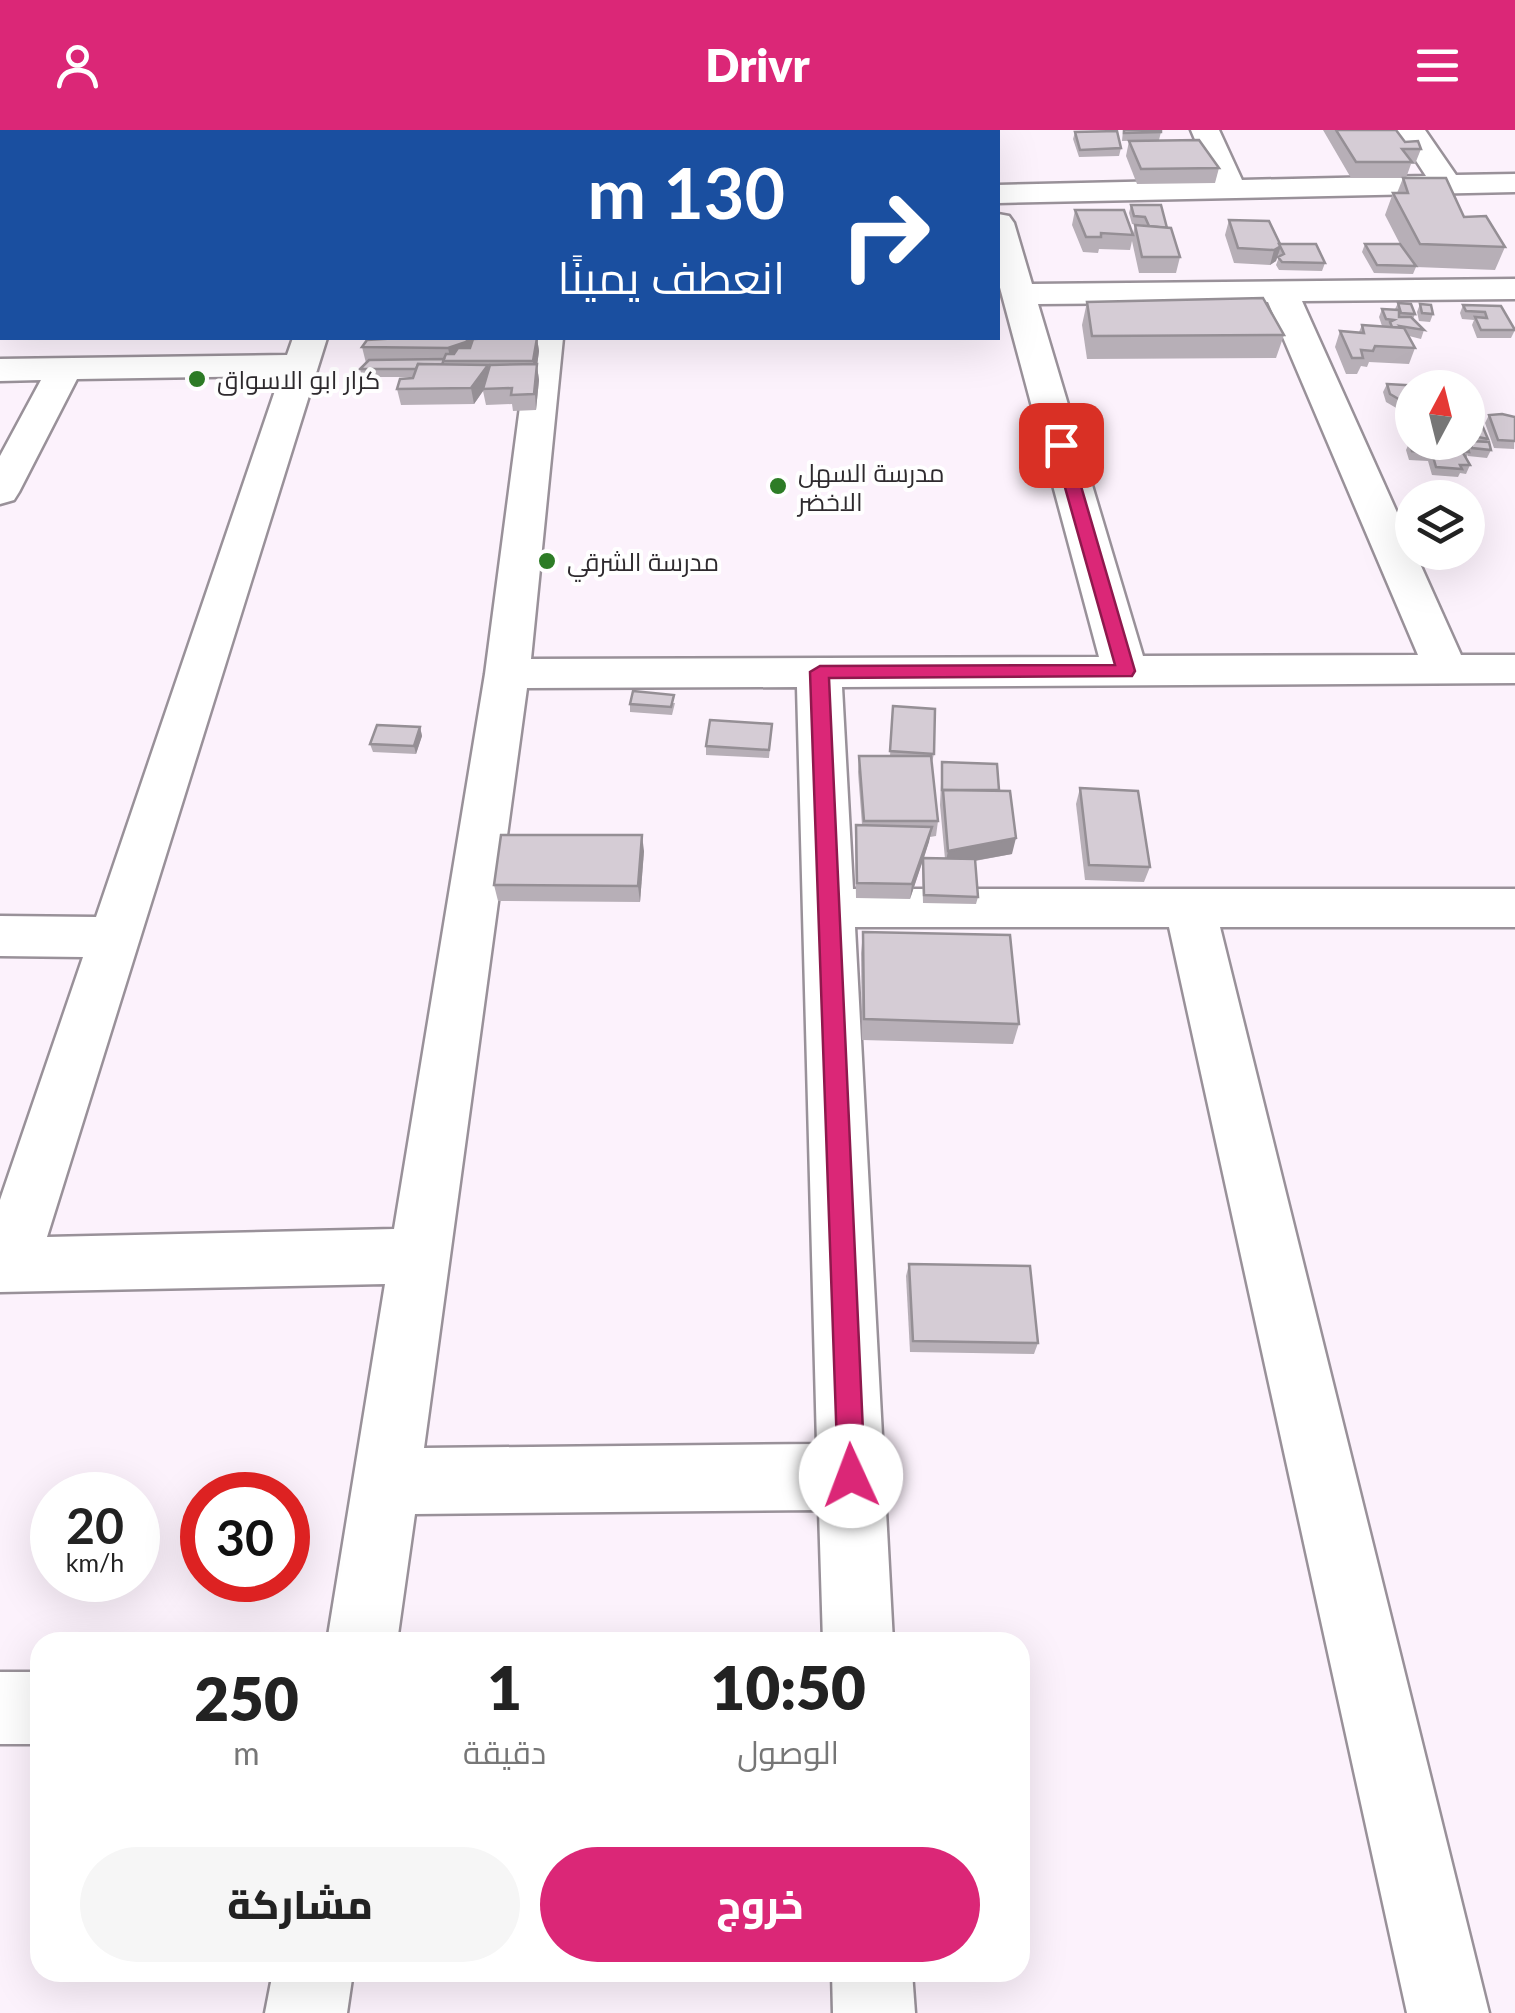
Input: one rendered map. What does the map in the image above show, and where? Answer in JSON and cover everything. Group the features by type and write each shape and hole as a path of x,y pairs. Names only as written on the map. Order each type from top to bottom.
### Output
{"street":[{"path":"1205,130 1231,188"},
{"path":"1410,130 1446,184"},
{"path":"1000,194 1515,184"},
{"path":"1000,230 1126,671"},
{"path":"1018,294 1280,290 1512,294"},
{"path":"1280,290 1446,670"},
{"path":"363,1632 507,674 546,340"},
{"path":"0,370 65,369 305,351 4,1265 420,1256"},
{"path":"0,492 65,369"},
{"path":"507,674 1515,669"},
{"path":"820,672 858,1632"},
{"path":"828,908 1515,908"},
{"path":"1190,908 1448,2013"},
{"path":"0,936 114,938"},
{"path":"386,1481 851,1476"},
{"path":"0,1708 30,1708"},
{"path":"306,2013 311,1982"},
{"path":"872,1982 874,2013"}],"building":[{"path":"1161,130 1161,132 1124,133"},
{"path":"1336,130 1396,130 1405,142 1418,141 1421,149 1402,149 1412,162 1356,162"},
{"path":"1117,131 1121,148 1080,150 1075,132"},
{"path":"1199,140 1219,168 1141,169 1129,141"},
{"path":"1403,178 1446,178 1464,217 1486,216 1505,247 1420,244 1393,193 1408,193"},
{"path":"1131,205 1161,205 1167,228 1149,226 1145,217 1134,216"},
{"path":"1075,210 1124,210 1133,235 1101,233 1101,237 1086,237"},
{"path":"1229,220 1269,221 1281,246 1274,250 1238,248"},
{"path":"1135,225 1171,228 1180,257 1142,257"},
{"path":"1279,244 1316,244 1325,263 1282,262 1278,257 1284,254"},
{"path":"1365,244 1400,244 1416,266 1377,265"},
{"path":"1263,298 1284,335 1092,336 1087,302"},
{"path":"1398,303 1411,304 1415,314 1401,313"},
{"path":"1420,304 1431,305 1433,314 1422,313"},
{"path":"1463,305 1501,306 1515,330 1481,330 1475,317 1487,318 1485,312 1466,311"},
{"path":"1382,309 1399,310 1399,317 1411,317 1424,330 1392,327 1390,322 1394,320 1386,319"},
{"path":"1362,325 1404,328 1415,348 1375,346 1373,351 1361,350 1363,358 1352,358 1340,331 1364,333"},
{"path":"367,340 468,340 448,348 362,347"},
{"path":"473,340 537,340 533,361 443,361 446,354 454,354 458,348 470,348"},
{"path":"444,359 442,365 418,364 416,369 360,369 369,360"},
{"path":"418,364 488,365 471,388 397,389 400,379 413,378"},
{"path":"537,364 534,394 511,395 512,388 483,389 490,365"},
{"path":"1387,384 1395,384 1395,397"},
{"path":"1489,415 1515,417 1515,441 1498,440"},
{"path":"1434,460 1467,460 1470,465 1460,465 1462,469 1436,467"},
{"path":"633,691 674,695 671,707 630,704"},
{"path":"893,706 935,709 934,754 890,751"},
{"path":"710,720 772,724 769,750 706,746"},
{"path":"377,725 420,727 414,746 370,744"},
{"path":"859,756 931,756 938,821 864,821"},
{"path":"942,762 997,764 999,790 942,790"},
{"path":"1080,788 1138,791 1150,867 1089,865"},
{"path":"943,790 1010,791 1016,838 948,851"},
{"path":"856,825 932,827 912,884 857,883"},
{"path":"501,835 642,835 638,886 494,885"},
{"path":"923,858 975,859 978,897 924,895"},
{"path":"863,932 1010,935 1019,1024 864,1019"},
{"path":"909,1264 1030,1266 1038,1343 913,1341"}],"place":[{"name":"كرار ابو الاسواق","path":"197,379"},
{"name":"مدرسة السهل الاخضر","path":"778,486"},
{"name":"مدرسة الشرقي","path":"547,561"}],"route":[{"path":"851,1476 820,672 1126,671 1061,445"}]}
